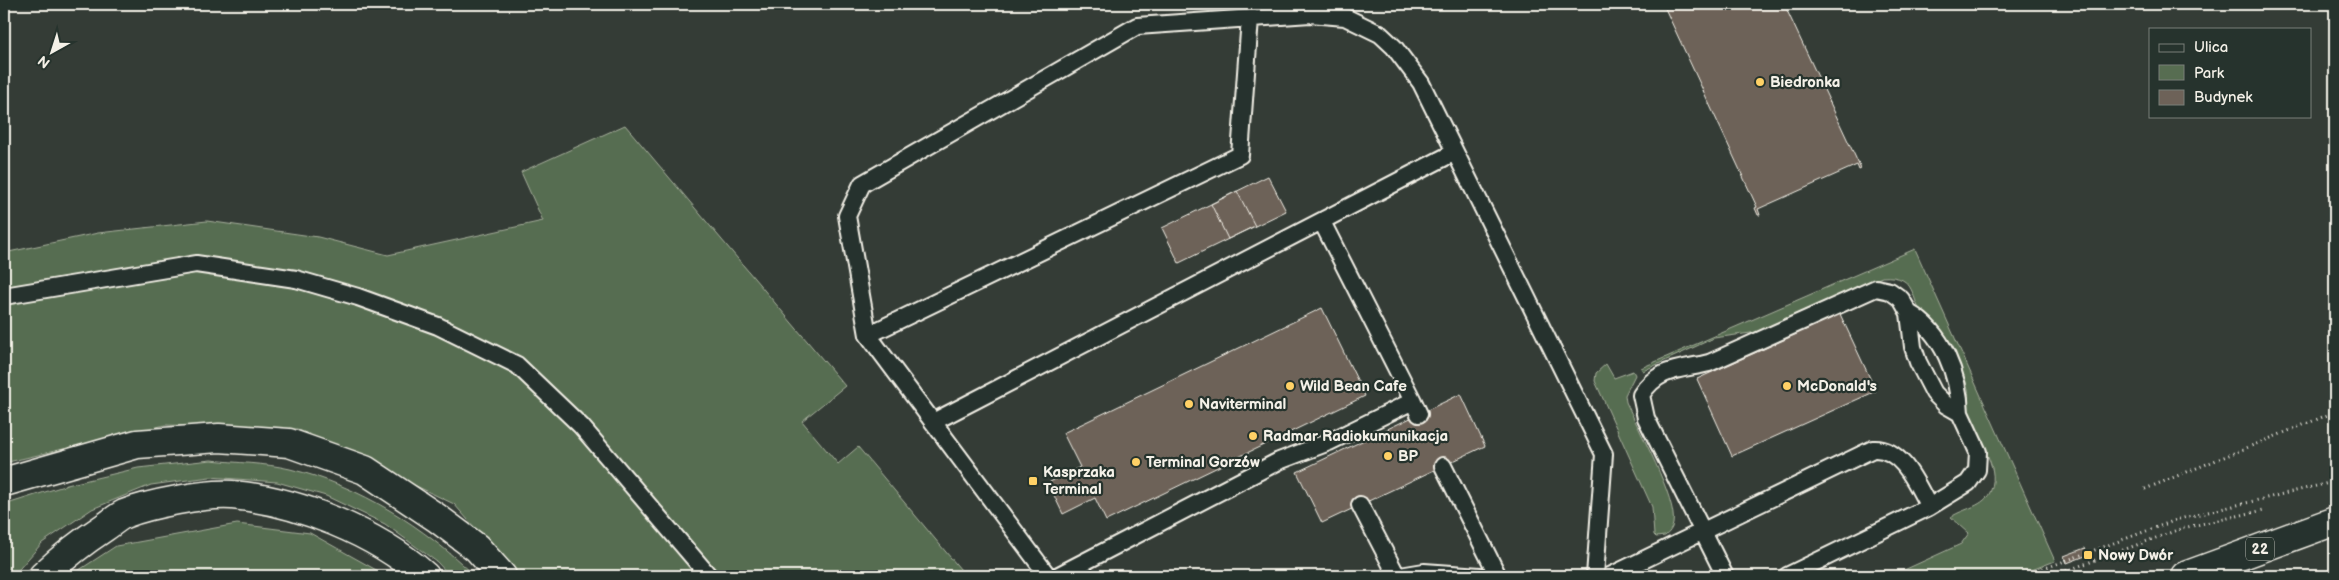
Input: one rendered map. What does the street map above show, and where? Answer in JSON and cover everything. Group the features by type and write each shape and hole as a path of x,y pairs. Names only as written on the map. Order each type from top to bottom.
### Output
{"main road":[{"path":"4,482 137,444 219,438 289,443 365,470 437,518 476,548 502,576"},
{"path":"43,576 72,548 124,515 179,500 231,495 268,502 332,519 385,547 425,576"},
{"name":"22","path":"2185,576 2335,521"}],"lane":[{"path":"1048,576 868,334 847,216 862,184 1137,26 1328,14 1354,21 1380,34 1394,47 1421,83 1604,454 1595,576"},
{"path":"868,334 1240,155 1250,18"},
{"path":"933,422 1455,152"},
{"path":"1057,576 1279,461 1332,448 1416,408 1322,222"},
{"path":"4,296 196,264 296,279 358,297 438,326 517,365 581,426 709,576"},
{"path":"1725,576 1646,418 1641,395 1646,386 1679,367 1709,363 1876,288 1890,291 1901,299 1909,313 1913,347 1929,384 1946,406 1960,413"},
{"path":"1787,576 1929,507 1968,483 1977,470 1978,452 1960,413 1960,396 1946,354 1930,331 1918,318 1909,313"},
{"path":"1610,576 1873,449 1881,449 1892,453 1907,469 1929,507"},
{"path":"1443,466 1498,576"},
{"path":"1360,505 1398,576 1424,572 1480,576"}],"path":[{"path":"2145,489 2335,412"},
{"path":"2024,576 2179,519 2333,482 2335,488"},
{"path":"2052,576 2183,528 2269,509"}],"green space":[{"path":"625,125 845,386 802,421 838,464 858,447 966,576 517,576 454,504 297,429 165,425 4,463 4,253 98,233 207,221 318,237 388,255 543,221 521,172"},
{"path":"1915,249 2055,561 2016,576 1891,576 1961,544 1969,533 1951,517 1984,500 1991,490 1993,481 1990,461 1968,415 1968,389 1960,368 1943,333 1920,311 1908,284 1902,280 1894,277 1882,277 1758,332 1714,338 1643,371 1641,368"},
{"path":"1606,364 1614,378 1633,371 1635,375 1625,395 1626,402 1655,463 1669,498 1673,513 1673,524 1665,536 1656,537 1654,535 1652,507 1595,381 1596,373"},
{"path":"211,460 280,467 316,476 342,486 366,497 413,525 435,541 475,576 450,576 437,562 385,524 326,496 277,482 210,477 151,485 92,509 42,543 13,576 4,576 4,505 67,485 138,468"},
{"path":"237,524 310,533 387,576 70,576 116,546"}],"building":[{"name":"Biedronka","path":"1663,4 1784,4 1861,169 1859,170 1857,165 1758,209 1760,215 1758,215 1755,208 1757,207"},
{"path":"1268,176 1286,211 1179,263 1162,228"},
{"path":"1237,191 1255,226 1228,239 1211,204"},
{"path":"1322,308 1365,396 1106,521 1095,498 1063,514 1048,483 1080,467 1063,433"},
{"name":"McDonald's","path":"1840,314 1876,391 1732,456 1697,379"},
{"path":"1461,394 1485,446 1322,523 1297,472"},
{"path":"2085,548 2088,555 2067,563 2064,556"}],"place":[{"name":"Biedronka","path":"1760,82"},
{"name":"Wild Bean Cafe","path":"1290,386"},
{"name":"McDonald's","path":"1787,386"},
{"name":"Naviterminal","path":"1189,404"},
{"name":"Radmar Radiokumunikacja","path":"1253,436"},
{"name":"BP","path":"1388,456"},
{"name":"Terminal Gorzów","path":"1136,462"},
{"name":"Kasprzaka Terminal","path":"1033,481"},
{"name":"Nowy Dwór","path":"2088,555"}]}
